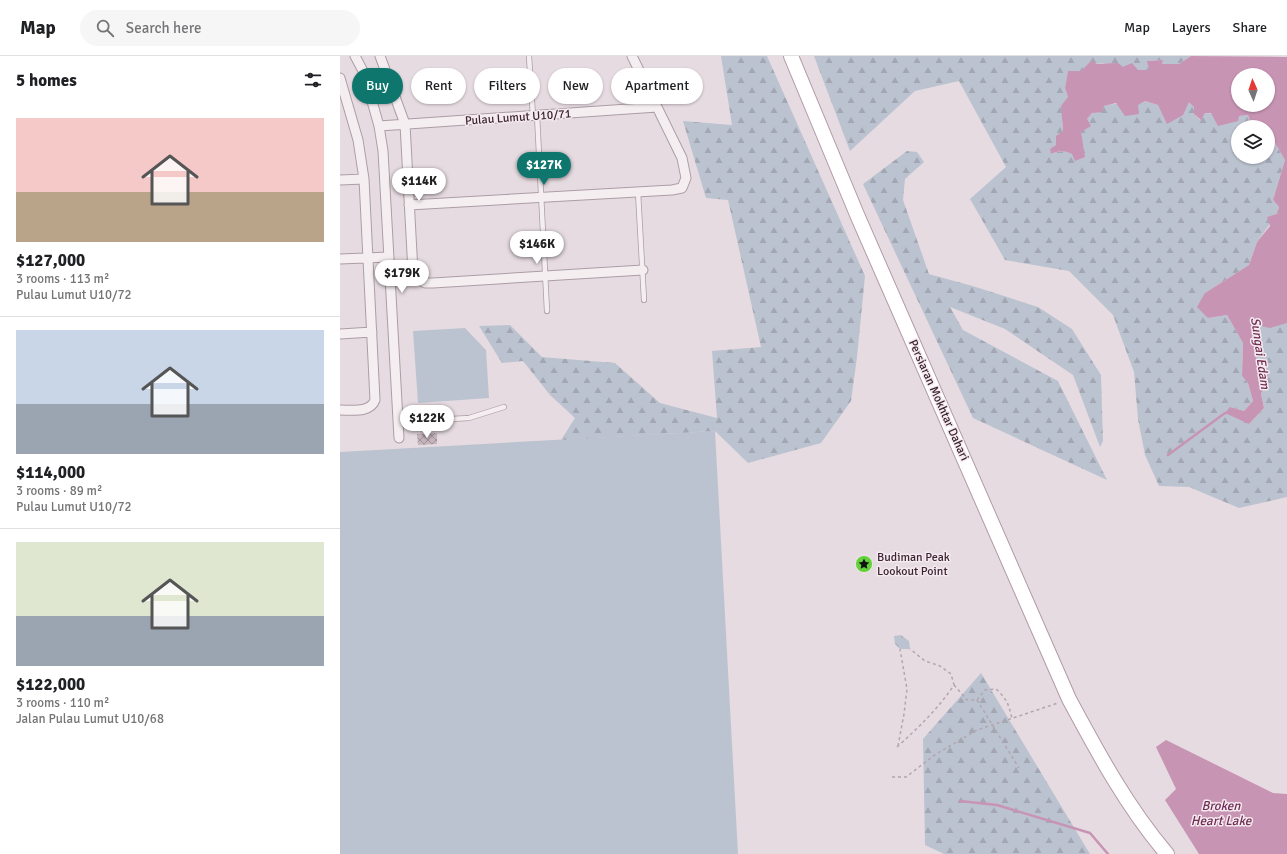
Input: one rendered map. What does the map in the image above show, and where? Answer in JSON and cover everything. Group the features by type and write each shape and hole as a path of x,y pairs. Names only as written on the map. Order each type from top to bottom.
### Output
{"main road":[{"name":"Persiaran Mokhtar Dahari","path":"791,56 865,231 1070,699 1092,742 1126,800 1167,854"},
{"name":"Persiaran Mokhtar Dahari","path":"1092,742 1102,772 1113,792 1157,854"}],"street":[{"path":"355,56 364,73 380,126 383,151 399,438"},
{"path":"380,56 405,124 414,277 425,283 433,283 643,270"},
{"path":"409,205 672,190 682,188 686,178 682,158 632,56"},
{"path":"340,78 343,103 358,140 364,179 376,400 373,406 368,409 340,410"},
{"name":"Pulau Lumut U10/71","path":"380,126 657,107"},
{"path":"340,180 364,179"},
{"path":"340,259 389,257"},
{"path":"340,334 372,332"}],"lane":[{"path":"529,56 541,197 547,311"},
{"path":"638,192 644,300"},
{"path":"398,422 469,418 504,407"}],"path":[{"path":"900,649 907,689 898,747 925,722 946,698 954,685"},
{"path":"910,649 925,661 940,666 951,674 954,685 967,700 977,700 986,690 996,689 1004,696 1012,719"},
{"path":"892,777 906,777 936,754 977,730 1045,709 1070,699"},
{"path":"977,700 1019,768"}],"green space":[{"path":"721,56 767,56 865,276 851,401 821,443 748,463 715,431 561,440 575,418 550,395 523,361 502,363 479,326 510,325 542,357 615,363 660,403 717,418 712,351 761,347 728,200 706,198 683,121 732,125"},
{"path":"814,56 1191,56 1179,64 1162,64 1163,60 1148,61 1149,70 1138,70 1102,63 1096,64 1081,71 1068,72 1065,88 1068,97 1062,122 1063,131 1051,154 1064,151 1084,157 1081,132 1090,115 1100,108 1112,104 1135,105 1145,101 1158,105 1189,101 1194,107 1194,114 1200,120 1205,113 1239,116 1248,115 1250,120 1231,120 1231,164 1275,164 1275,143 1285,160 1273,200 1279,207 1277,214 1257,242 1249,265 1205,293 1208,318 1227,315 1243,343 1242,376 1248,383 1253,401 1244,411 1230,407 1249,424 1264,408 1261,394 1269,374 1254,355 1260,338 1251,323 1287,323 1287,497 1239,508 1189,487 1159,486 1145,455 1138,419 1134,372 1113,315 1069,271 1005,260 970,199 1006,167 959,81 915,91 850,151"},
{"path":"907,151 917,152 924,162 905,179 903,200 929,274 1038,307 1072,329 1101,375 1103,441 1100,447 1073,375 1005,329 950,307 963,330 1058,381 1107,480 973,418 863,184"},
{"path":"465,328 486,350 489,398 418,403 413,331"},
{"path":"715,431 738,854 340,854 340,452"},
{"path":"901,635 909,641 910,649 900,649 895,644 894,636"},
{"path":"981,673 1090,854 944,854 925,845 923,739"}],"water":[{"path":"1191,56 1287,57 1287,323 1270,328 1252,324 1260,338 1254,355 1269,374 1261,394 1264,408 1249,424 1225,413 1230,407 1244,411 1253,401 1248,383 1242,376 1243,343 1227,315 1208,318 1197,307 1205,293 1249,265 1257,242 1270,226 1267,217 1277,214 1279,207 1273,200 1285,160 1275,143 1275,120 1250,120 1248,115 1239,116 1238,120 1231,120 1231,123 1218,126 1211,113 1205,113 1201,120 1194,114 1194,107 1189,102 1183,115 1167,124 1158,105 1145,101 1138,105 1139,114 1125,116 1116,103 1104,106 1102,112 1092,113 1087,119 1091,126 1081,132 1085,157 1075,161 1072,154 1066,152 1061,151 1051,154 1050,149 1056,145 1056,136 1063,131 1061,106 1068,97 1065,88 1068,71 1081,71 1092,60 1096,64 1118,63 1123,67 1132,63 1138,70 1149,70 1147,61 1163,60 1162,64 1179,64"},
{"name":"Broken Heart Lake","path":"1166,740 1273,793 1287,794 1287,854 1199,854 1165,800 1176,789 1156,747"}],"building":[{"path":"437,433 437,444 418,445 417,434"}],"waterway":[{"name":"Sungai Edam","path":"1168,455 1227,413"},
{"path":"960,801 997,805 1090,833 1108,854"}],"place":[{"name":"Budiman Peak Lookout Point","path":"864,564"}]}
